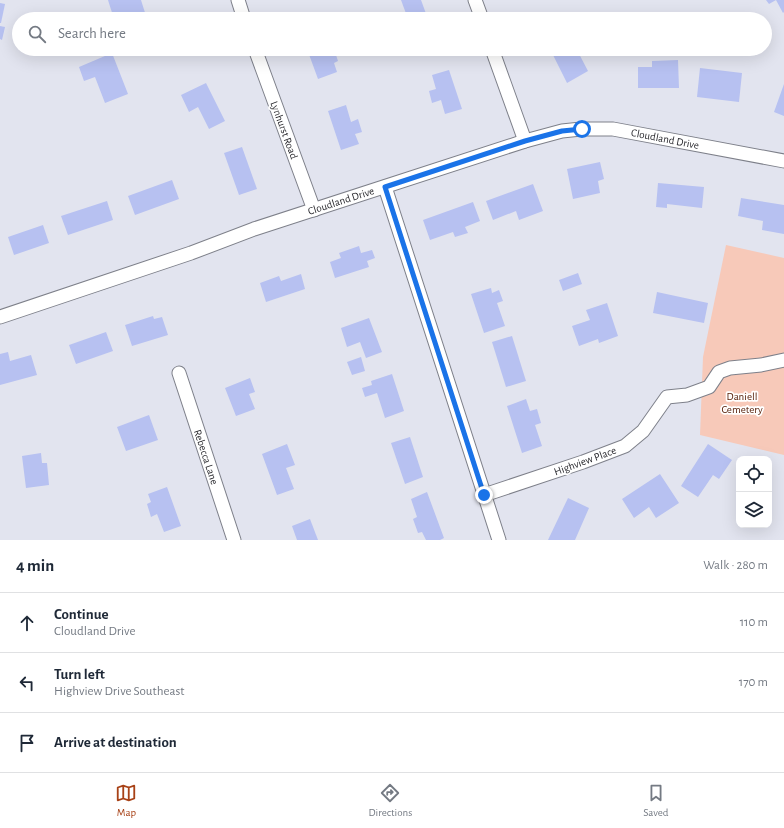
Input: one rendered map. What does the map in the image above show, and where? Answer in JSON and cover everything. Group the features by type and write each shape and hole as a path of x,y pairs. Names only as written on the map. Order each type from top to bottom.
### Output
{"street":[{"path":"238,0 242,12"},
{"path":"475,0 479,12"},
{"name":"Lynhurst Road","path":"258,56 314,210"},
{"path":"495,56 525,141"},
{"name":"Cloudland Drive","path":"0,317 191,253 254,229 525,141 562,131 582,129 613,129 784,161"},
{"path":"385,187 499,540"},
{"name":"Highview Place","path":"484,495 583,462 625,446 643,431 667,397 688,395 709,387 719,372 730,368 761,365 784,360"},
{"name":"Rebecca Lane","path":"179,373 234,540"}],"green space":[{"name":"Daniell Cemetery","path":"726,245 784,258 784,455 700,435 703,357"}],"building":[{"path":"108,0 141,0 145,12 112,12"},
{"path":"401,0 421,0 425,12 405,12"},
{"path":"766,0 776,0 769,4"},
{"path":"776,0 784,0 783,13"},
{"path":"0,3 5,4 1,23 0,23"},
{"path":"0,26 5,27 2,40 0,39"},
{"path":"105,56 113,56 128,94 105,103 95,77 84,81 79,67"},
{"path":"310,56 336,56 338,61 334,63 337,72 318,79"},
{"path":"554,56 580,56 588,71 567,83"},
{"path":"678,60 679,88 638,88 638,67 652,67 652,61"},
{"path":"700,68 742,73 739,102 697,97"},
{"path":"449,70 462,109 445,114 441,100 432,103 429,91 436,89 432,75"},
{"path":"206,83 225,121 209,129 198,107 189,112 181,95"},
{"path":"784,84 784,116 774,112"},
{"path":"346,105 351,122 358,119 362,132 355,134 359,144 341,150 328,111"},
{"path":"242,147 257,189 239,195 224,153"},
{"path":"600,162 604,179 598,181 600,193 573,199 567,169"},
{"path":"172,180 179,199 135,215 128,196"},
{"path":"658,183 704,187 702,208 667,204 667,208 656,207"},
{"path":"533,184 543,211 519,220 516,211 493,220 486,201"},
{"path":"741,198 784,205 784,234 762,230 763,221 738,216"},
{"path":"107,201 113,220 68,235 61,216"},
{"path":"473,202 480,221 465,227 468,233 455,237 453,232 430,240 423,220"},
{"path":"43,225 49,243 14,255 8,237"},
{"path":"359,246 361,253 372,250 375,258 367,261 369,267 335,278 330,262 341,258 339,253"},
{"path":"578,273 582,284 563,291 559,280"},
{"path":"301,274 305,289 266,302 260,283 279,276 281,281"},
{"path":"491,288 492,293 499,290 503,301 497,303 505,326 484,333 471,294"},
{"path":"657,292 708,303 704,323 653,313"},
{"path":"607,303 618,336 599,343 598,339 579,346 572,326 590,320 586,310"},
{"path":"153,316 154,319 162,317 168,335 132,346 125,325"},
{"path":"369,318 382,352 366,358 360,342 347,347 341,328"},
{"path":"106,332 113,351 76,364 69,345"},
{"path":"512,336 526,381 506,387 492,342"},
{"path":"8,352 10,361 31,355 37,375 0,385 0,354"},
{"path":"361,357 365,371 352,375 347,362"},
{"path":"392,374 404,411 385,418 377,393 365,397 362,388 372,385 371,381"},
{"path":"250,378 255,392 249,394 255,409 236,416 225,388"},
{"path":"526,399 530,411 537,409 541,423 535,425 542,446 522,453 507,406"},
{"path":"149,415 158,440 126,451 117,427"},
{"path":"410,437 423,477 405,484 391,443"},
{"path":"287,444 295,465 286,468 294,489 277,495 262,454"},
{"path":"708,444 732,460 719,479 713,475 698,497 681,486"},
{"path":"41,453 42,463 47,463 49,485 26,488 22,456"},
{"path":"660,474 679,503 656,518 649,507 634,518 622,499"},
{"path":"167,487 181,526 164,532 157,514 151,517 147,504 151,502 148,494"},
{"path":"427,492 444,538 440,540 426,540 422,532 418,533 413,519 417,517 411,499"},
{"path":"568,498 589,508 575,540 548,540"},
{"path":"310,519 318,540 297,540 292,526"}],"route":[{"path":"484,495 385,187 525,141 562,131 582,129"}]}
